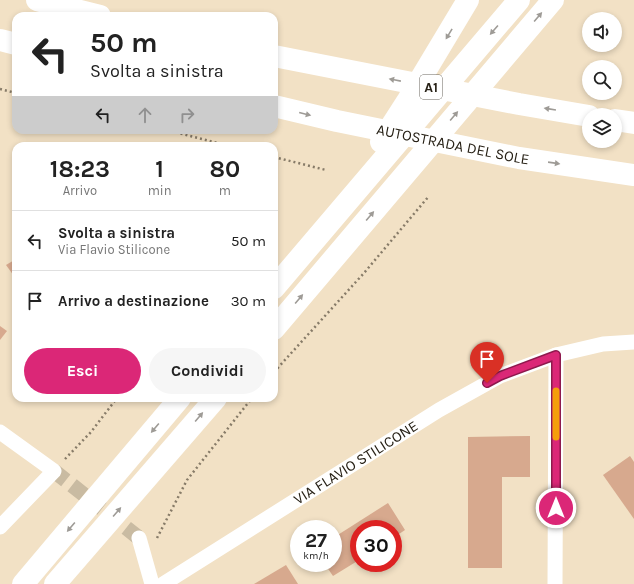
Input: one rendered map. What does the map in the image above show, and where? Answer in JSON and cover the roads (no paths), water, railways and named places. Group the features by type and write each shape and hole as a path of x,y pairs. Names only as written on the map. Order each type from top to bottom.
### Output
{"highway":[{"path":"37,0 84,12"},
{"path":"319,235 408,100 468,0"},
{"path":"278,283 519,0"},
{"path":"278,324 553,0"},
{"path":"0,40 12,43"},
{"name":"A1","path":"278,57 519,104 582,115"},
{"name":"AUTOSTRADA DEL SOLE","path":"278,107 337,121 519,158 634,174"},
{"path":"622,121 634,123"},
{"path":"23,584 177,402"},
{"path":"55,584 213,402"}],"street":[{"name":"VIA FLAVIO STILICONE","path":"162,584 460,398 500,376 556,355 603,344 634,342"},
{"path":"555,584 556,355"},
{"path":"0,432 54,471 0,527"},
{"path":"139,538 152,584"}],"tunnel":[{"path":"54,471 139,538"}]}
